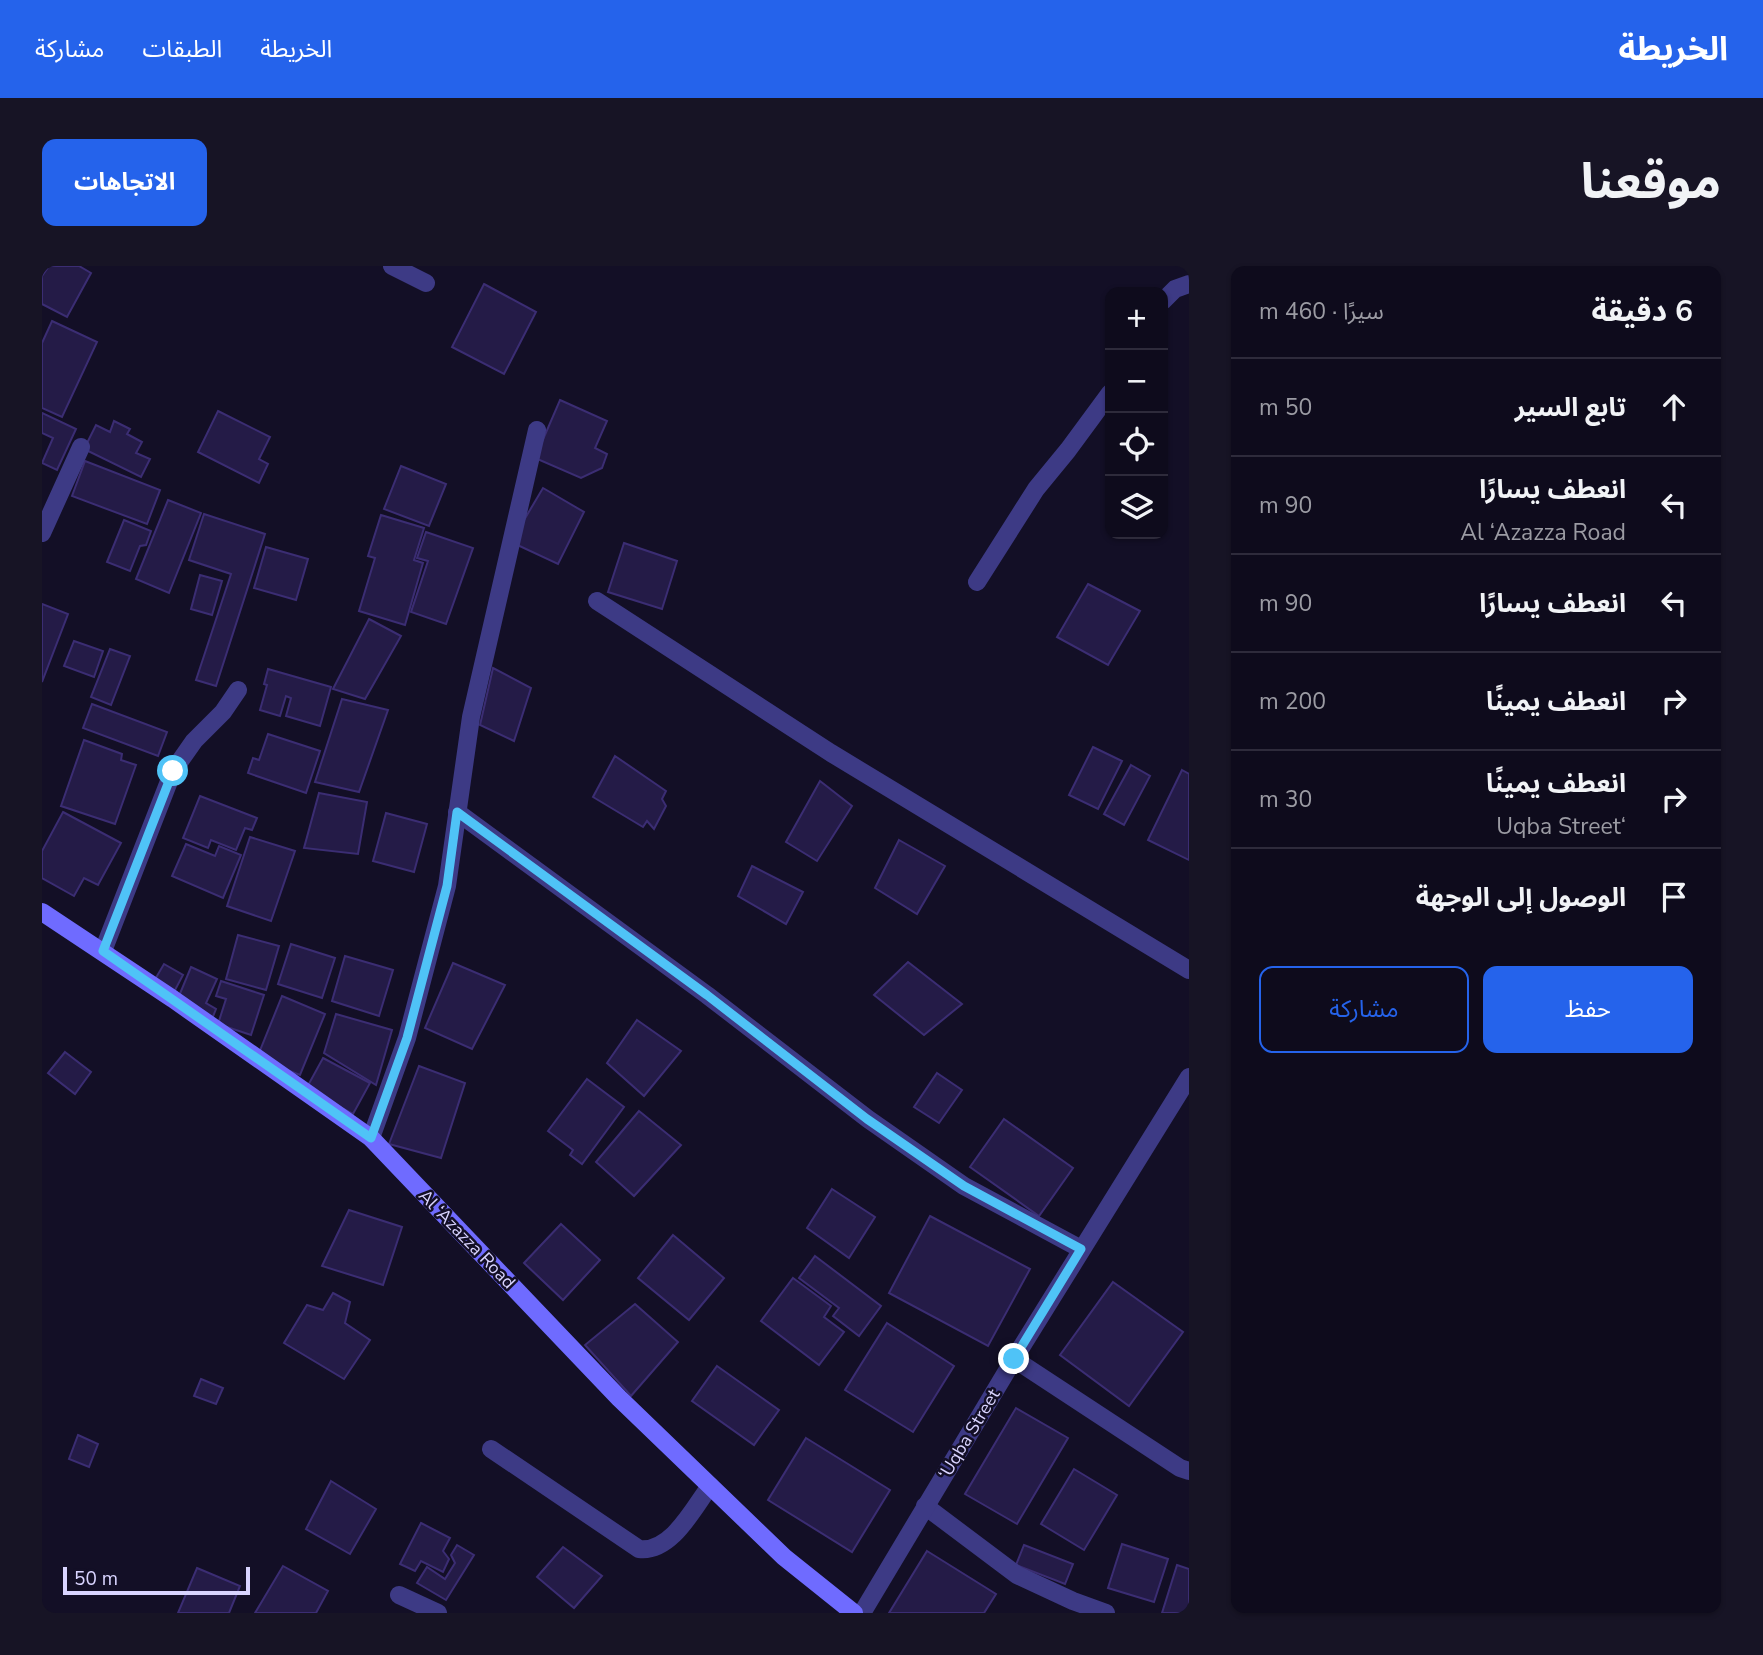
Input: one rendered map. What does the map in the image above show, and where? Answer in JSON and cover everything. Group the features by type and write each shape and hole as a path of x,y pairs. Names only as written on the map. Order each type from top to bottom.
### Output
{"street":[{"path":"392,266 426,283"},
{"path":"1168,296 1175,289 1189,284"},
{"path":"977,582 1036,489 1105,400"},
{"path":"371,1138 407,1038 447,886 471,717 537,430"},
{"path":"42,533 81,447"},
{"path":"597,601 831,753 1189,970"},
{"path":"103,951 173,771 194,741 223,712 238,690"},
{"path":"457,812 707,995 867,1119 964,1186 1081,1249"},
{"name":"Al ‘Azazza Road","path":"42,912 103,951 371,1138 619,1398 784,1557 854,1613"},
{"name":"‘Uqba Street","path":"862,1613 1081,1249 1189,1077"},
{"path":"1014,1359 1180,1468 1189,1471"},
{"path":"491,1449 639,1549 649,1550 666,1541 710,1486"},
{"path":"926,1506 1017,1575 1073,1601 1107,1613"},
{"path":"399,1595 438,1613"}],"building":[{"path":"49,266 79,266 91,273 67,317 42,304 42,276"},
{"path":"484,284 536,312 504,374 452,347"},
{"path":"52,321 97,342 62,417 42,408 42,343"},
{"path":"560,400 607,421 595,448 607,454 602,468 581,478 535,458"},
{"path":"218,411 270,437 259,459 268,464 259,483 198,452"},
{"path":"42,413 76,429 57,470 42,463 53,438 42,433"},
{"path":"114,421 130,429 127,434 142,442 136,453 150,459 141,477 84,449 96,425 110,432"},
{"path":"85,461 160,490 147,524 72,496"},
{"path":"401,466 446,484 429,526 384,509"},
{"path":"543,488 584,512 558,564 511,542"},
{"path":"168,500 201,513 169,593 136,579"},
{"path":"204,514 265,534 216,686 196,680 231,574 189,560"},
{"path":"381,515 424,528 414,560 423,563 405,625 359,611 375,558 368,556"},
{"path":"124,520 151,531 146,545 140,546 130,571 107,562"},
{"path":"426,532 473,548 446,624 411,612 428,561 417,558"},
{"path":"624,543 677,561 662,609 608,592"},
{"path":"266,547 308,559 296,600 254,588"},
{"path":"200,575 222,581 212,615 191,609"},
{"path":"1088,584 1140,611 1108,665 1057,637"},
{"path":"42,604 68,614 42,682"},
{"path":"369,619 401,636 365,699 333,689"},
{"path":"74,641 103,651 94,677 64,666"},
{"path":"110,649 130,656 111,705 91,697"},
{"path":"493,668 531,688 514,741 480,725"},
{"path":"268,669 331,687 320,726 286,716 291,698 286,696 280,716 260,710"},
{"path":"342,699 388,710 359,792 315,782"},
{"path":"92,704 167,732 158,756 83,728"},
{"path":"268,734 320,751 306,793 248,773 253,758 259,760"},
{"path":"84,740 122,754 121,760 136,765 115,824 61,806"},
{"path":"1093,747 1122,761 1098,809 1069,795"},
{"path":"615,756 666,791 662,799 666,806 654,829 647,821 643,827 593,797"},
{"path":"1131,765 1150,776 1124,825 1104,814"},
{"path":"1182,770 1189,774 1189,860 1148,840"},
{"path":"820,781 852,806 817,861 786,842"},
{"path":"319,793 367,802 358,854 304,848"},
{"path":"200,796 257,818 252,830 245,828 236,850 211,840 208,848 183,838"},
{"path":"63,812 121,843 98,885 84,878 74,896 42,878 42,851"},
{"path":"386,813 427,824 414,872 373,861"},
{"path":"250,837 295,851 271,921 227,906"},
{"path":"899,840 945,866 917,914 875,888"},
{"path":"186,844 215,856 219,846 241,855 223,898 172,876"},
{"path":"752,866 803,892 786,924 738,896"},
{"path":"238,935 279,946 266,990 226,979"},
{"path":"291,944 335,958 322,998 278,984"},
{"path":"345,956 393,970 379,1016 332,1001"},
{"path":"908,962 962,1004 924,1035 874,995"},
{"path":"453,963 505,985 472,1049 425,1028"},
{"path":"164,964 183,975 174,992 154,981"},
{"path":"191,967 217,979 206,1003 216,1009 212,1019 179,996"},
{"path":"221,981 264,995 251,1035 218,1024 226,999 216,996"},
{"path":"282,996 325,1014 300,1075 257,1058"},
{"path":"336,1014 392,1030 376,1085 324,1053"},
{"path":"637,1020 681,1051 644,1096 607,1063"},
{"path":"65,1052 91,1072 75,1094 48,1073"},
{"path":"323,1058 370,1083 353,1114 306,1089"},
{"path":"419,1066 465,1083 441,1158 389,1144"},
{"path":"937,1073 962,1090 939,1123 914,1107"},
{"path":"587,1079 624,1107 582,1164 570,1155 573,1150 548,1131"},
{"path":"639,1111 681,1145 634,1196 596,1162"},
{"path":"1004,1119 1073,1168 1039,1216 970,1167"},
{"path":"832,1189 875,1217 849,1258 807,1228"},
{"path":"349,1210 402,1227 383,1285 322,1266"},
{"path":"930,1216 1030,1269 988,1346 889,1293"},
{"path":"561,1224 600,1260 563,1300 524,1263"},
{"path":"673,1235 724,1278 689,1320 638,1278"},
{"path":"815,1256 881,1306 859,1336 833,1316 839,1308 799,1278"},
{"path":"793,1278 831,1306 824,1317 844,1332 819,1365 761,1321"},
{"path":"1113,1282 1183,1332 1129,1406 1060,1355"},
{"path":"333,1293 350,1302 345,1323 370,1340 344,1379 284,1343 307,1305 323,1310"},
{"path":"635,1304 678,1342 631,1396 585,1345"},
{"path":"887,1323 954,1366 913,1432 845,1390"},
{"path":"717,1366 779,1410 754,1445 692,1401"},
{"path":"201,1379 223,1388 216,1404 194,1396"},
{"path":"1016,1408 1068,1438 1017,1524 965,1494"},
{"path":"78,1435 98,1444 89,1467 69,1459"},
{"path":"806,1438 890,1490 852,1552 768,1500"},
{"path":"1074,1469 1117,1495 1084,1550 1041,1524"},
{"path":"331,1481 376,1509 350,1554 306,1529"},
{"path":"421,1523 450,1538 443,1551 449,1559 443,1572 421,1561 415,1571 400,1564"},
{"path":"1122,1544 1168,1559 1154,1602 1108,1588"},
{"path":"457,1545 474,1555 446,1600 417,1583 427,1567 445,1579 455,1563 451,1555"},
{"path":"1024,1545 1073,1564 1065,1584 1016,1565"},
{"path":"563,1547 602,1576 574,1608 537,1577"},
{"path":"927,1551 996,1594 984,1613 889,1613"},
{"path":"1177,1565 1189,1569 1189,1613 1162,1613"},
{"path":"283,1566 328,1591 316,1613 255,1613"},
{"path":"197,1568 240,1586 229,1613 178,1613"}],"route":[{"path":"173,771 103,951 371,1138 407,1038 447,886 457,812 707,995 867,1119 964,1186 1081,1249 1014,1359"}]}
